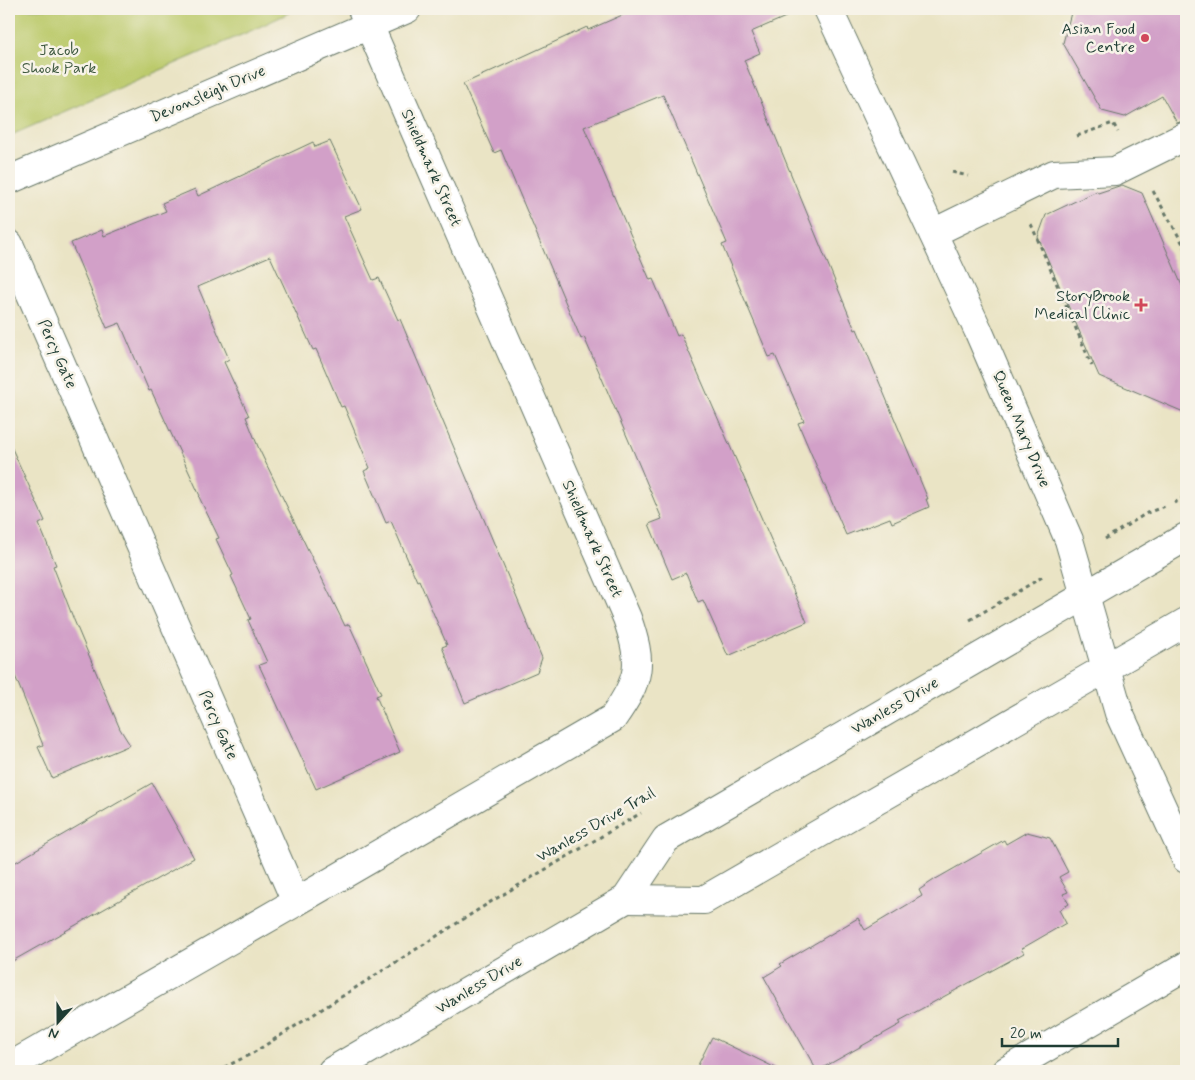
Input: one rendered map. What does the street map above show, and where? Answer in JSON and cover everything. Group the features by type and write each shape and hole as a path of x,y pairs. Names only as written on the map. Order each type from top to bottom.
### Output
{"street":[{"name":"Devonsleigh Drive","path":"9,180 365,17 407,9"},
{"name":"Queen Mary Drive","path":"828,9 978,330 1069,540 1119,713 1186,859"},
{"name":"Shieldmark Street","path":"296,902 613,718 629,695 638,672 636,644 627,618 365,17"},
{"path":"933,232 1054,174 1115,171 1186,136"},
{"name":"Percy Gate","path":"9,244 296,902"},
{"name":"Wanless Drive","path":"332,1071 626,899 666,838 1186,537"},
{"path":"626,899 704,900 1186,622"},
{"path":"9,1067 296,902"},
{"path":"1006,1071 1186,966"}],"path":[{"path":"1029,220 1092,366"},
{"path":"962,624 992,606"},
{"name":"Wanless Drive Trail","path":"217,1071 253,1053 492,901 646,810"}],"green space":[{"name":"Jacob Shook Park","path":"9,9 292,9 291,12 255,29 9,136"}],"building":[{"path":"636,9 804,9 751,32 760,53 744,60 855,330 857,329 928,499 926,499 929,507 892,523 890,518 846,535 798,423 804,421 775,355 769,357 722,245 727,243 663,95 584,127 650,280 653,279 677,336 681,334 807,622 728,656 703,600 698,602 686,573 672,579 649,524 662,519 638,462 584,337 581,339 501,150 494,153 463,84 587,27 588,30"},
{"path":"1072,9 1186,9 1186,120 1177,123 1162,96 1125,117 1102,111 1063,43"},
{"path":"330,141 362,209 344,216 373,280 379,278 398,320 400,319 542,658 537,672 465,703 442,647 447,645 419,580 417,581 391,521 386,523 364,471 370,468 344,406 341,407 316,349 313,350 270,256 198,287 229,359 224,362 249,416 246,417 259,449 345,626 349,624 381,694 376,696 400,752 316,789 259,665 267,662 248,620 251,619 231,576 233,575 216,539 219,538 151,390 149,391 120,323 107,328 71,243 102,230 104,236 166,211 162,203 195,189 198,196 313,142 315,147"},
{"path":"1122,185 1142,193 1186,295 1186,413 1099,376 1038,237 1046,215 1097,191 1098,193"},
{"path":"9,442 45,521 39,524 56,565 53,566 74,620 120,729 130,745 52,778 38,747 43,745 9,661"},
{"path":"152,783 194,858 9,963 9,866"},
{"path":"1027,832 1050,838 1068,872 1059,877 1068,892 1063,894 1069,904 1059,910 1066,923 1021,949 1024,953 899,1021 901,1024 817,1071 764,977 782,966 780,964 858,918 865,930 922,896 919,890 934,880 1004,840 1006,844"},
{"path":"712,1037 782,1071 695,1071"}],"place":[{"name":"Asian Food Centre","path":"1145,38"},
{"name":"StoryBrook Medical Clinic","path":"1141,305"}]}
